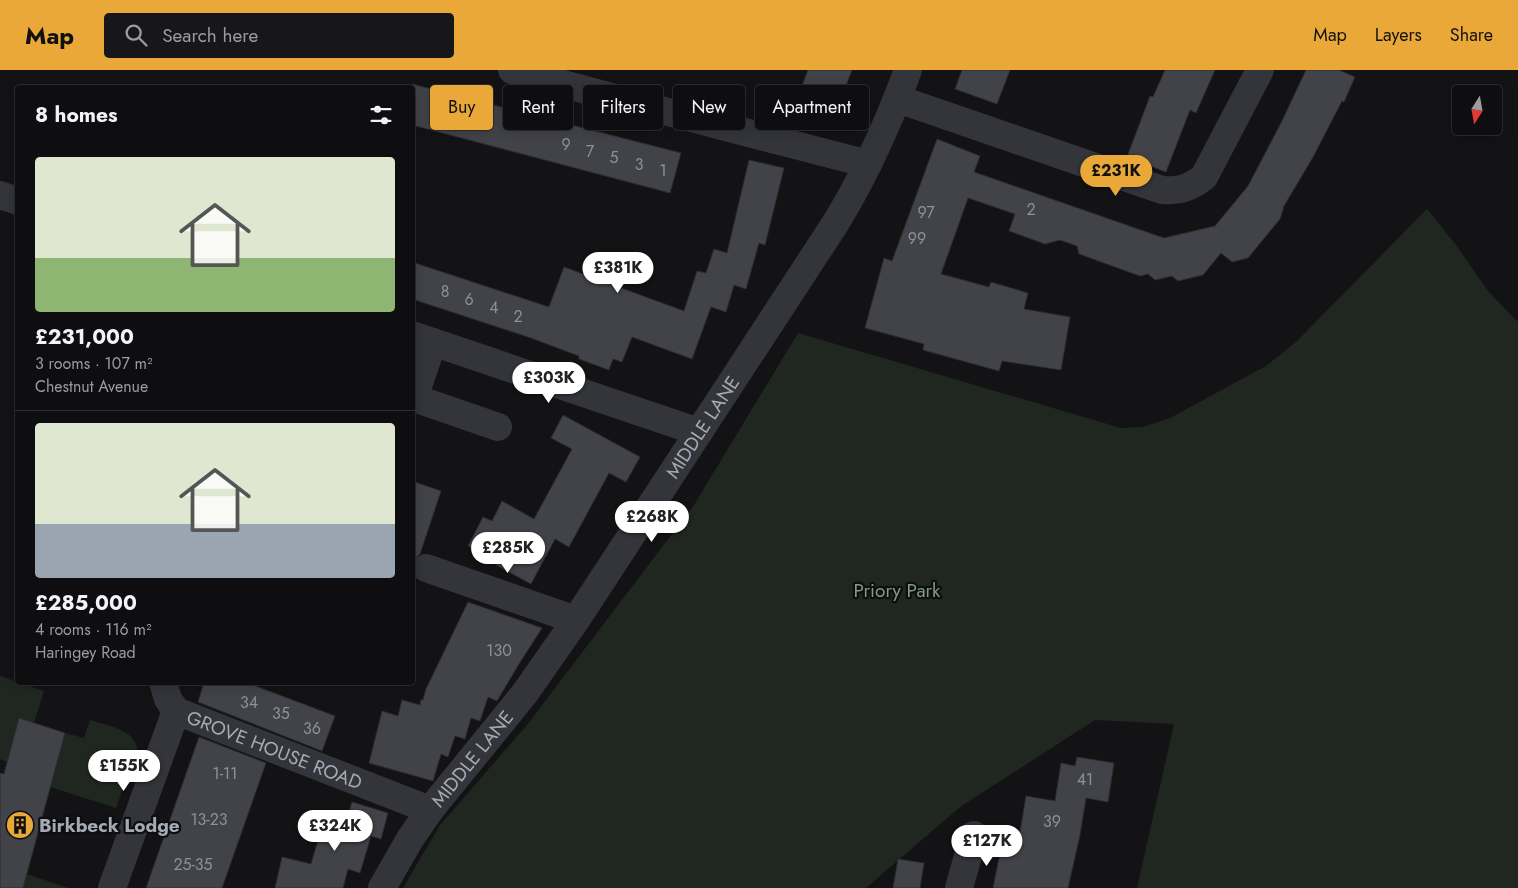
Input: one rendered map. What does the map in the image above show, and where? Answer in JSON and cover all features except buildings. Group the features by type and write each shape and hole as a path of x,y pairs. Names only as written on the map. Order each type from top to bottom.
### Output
{"street":[{"path":"512,70 868,164"},
{"name":"MIDDLE LANE","path":"382,888 410,839 430,810 525,693 576,620 838,218 868,164 898,98 908,70"},
{"path":"898,98 1162,190 1178,191 1193,186 1204,177 1260,70"},
{"path":"0,195 15,200"},
{"path":"415,391 423,339 699,432"},
{"path":"415,398 498,427"},
{"path":"426,568 576,620"},
{"name":"GROVE HOUSE ROAD","path":"165,685 168,698 176,711 430,810"},
{"path":"112,888 176,711"},
{"path":"959,888 974,835"}],"green space":[{"name":"Priory Park","path":"1427,209 1456,245 1488,291 1518,322 1518,888 1137,888 1174,724 1095,720 960,807 866,888 403,888 440,825 527,725 694,505 798,333 1121,428 1143,427 1170,418 1266,366 1296,342"},
{"path":"0,676 15,681 15,685 26,685 44,691 34,723 19,719 7,762 0,759"},
{"path":"90,720 125,732 134,741 137,748 116,808 50,787 65,733 84,738"},
{"path":"27,874 68,888 23,888"}],"place":[{"name":"Birkbeck Lodge","path":"20,825"}]}
